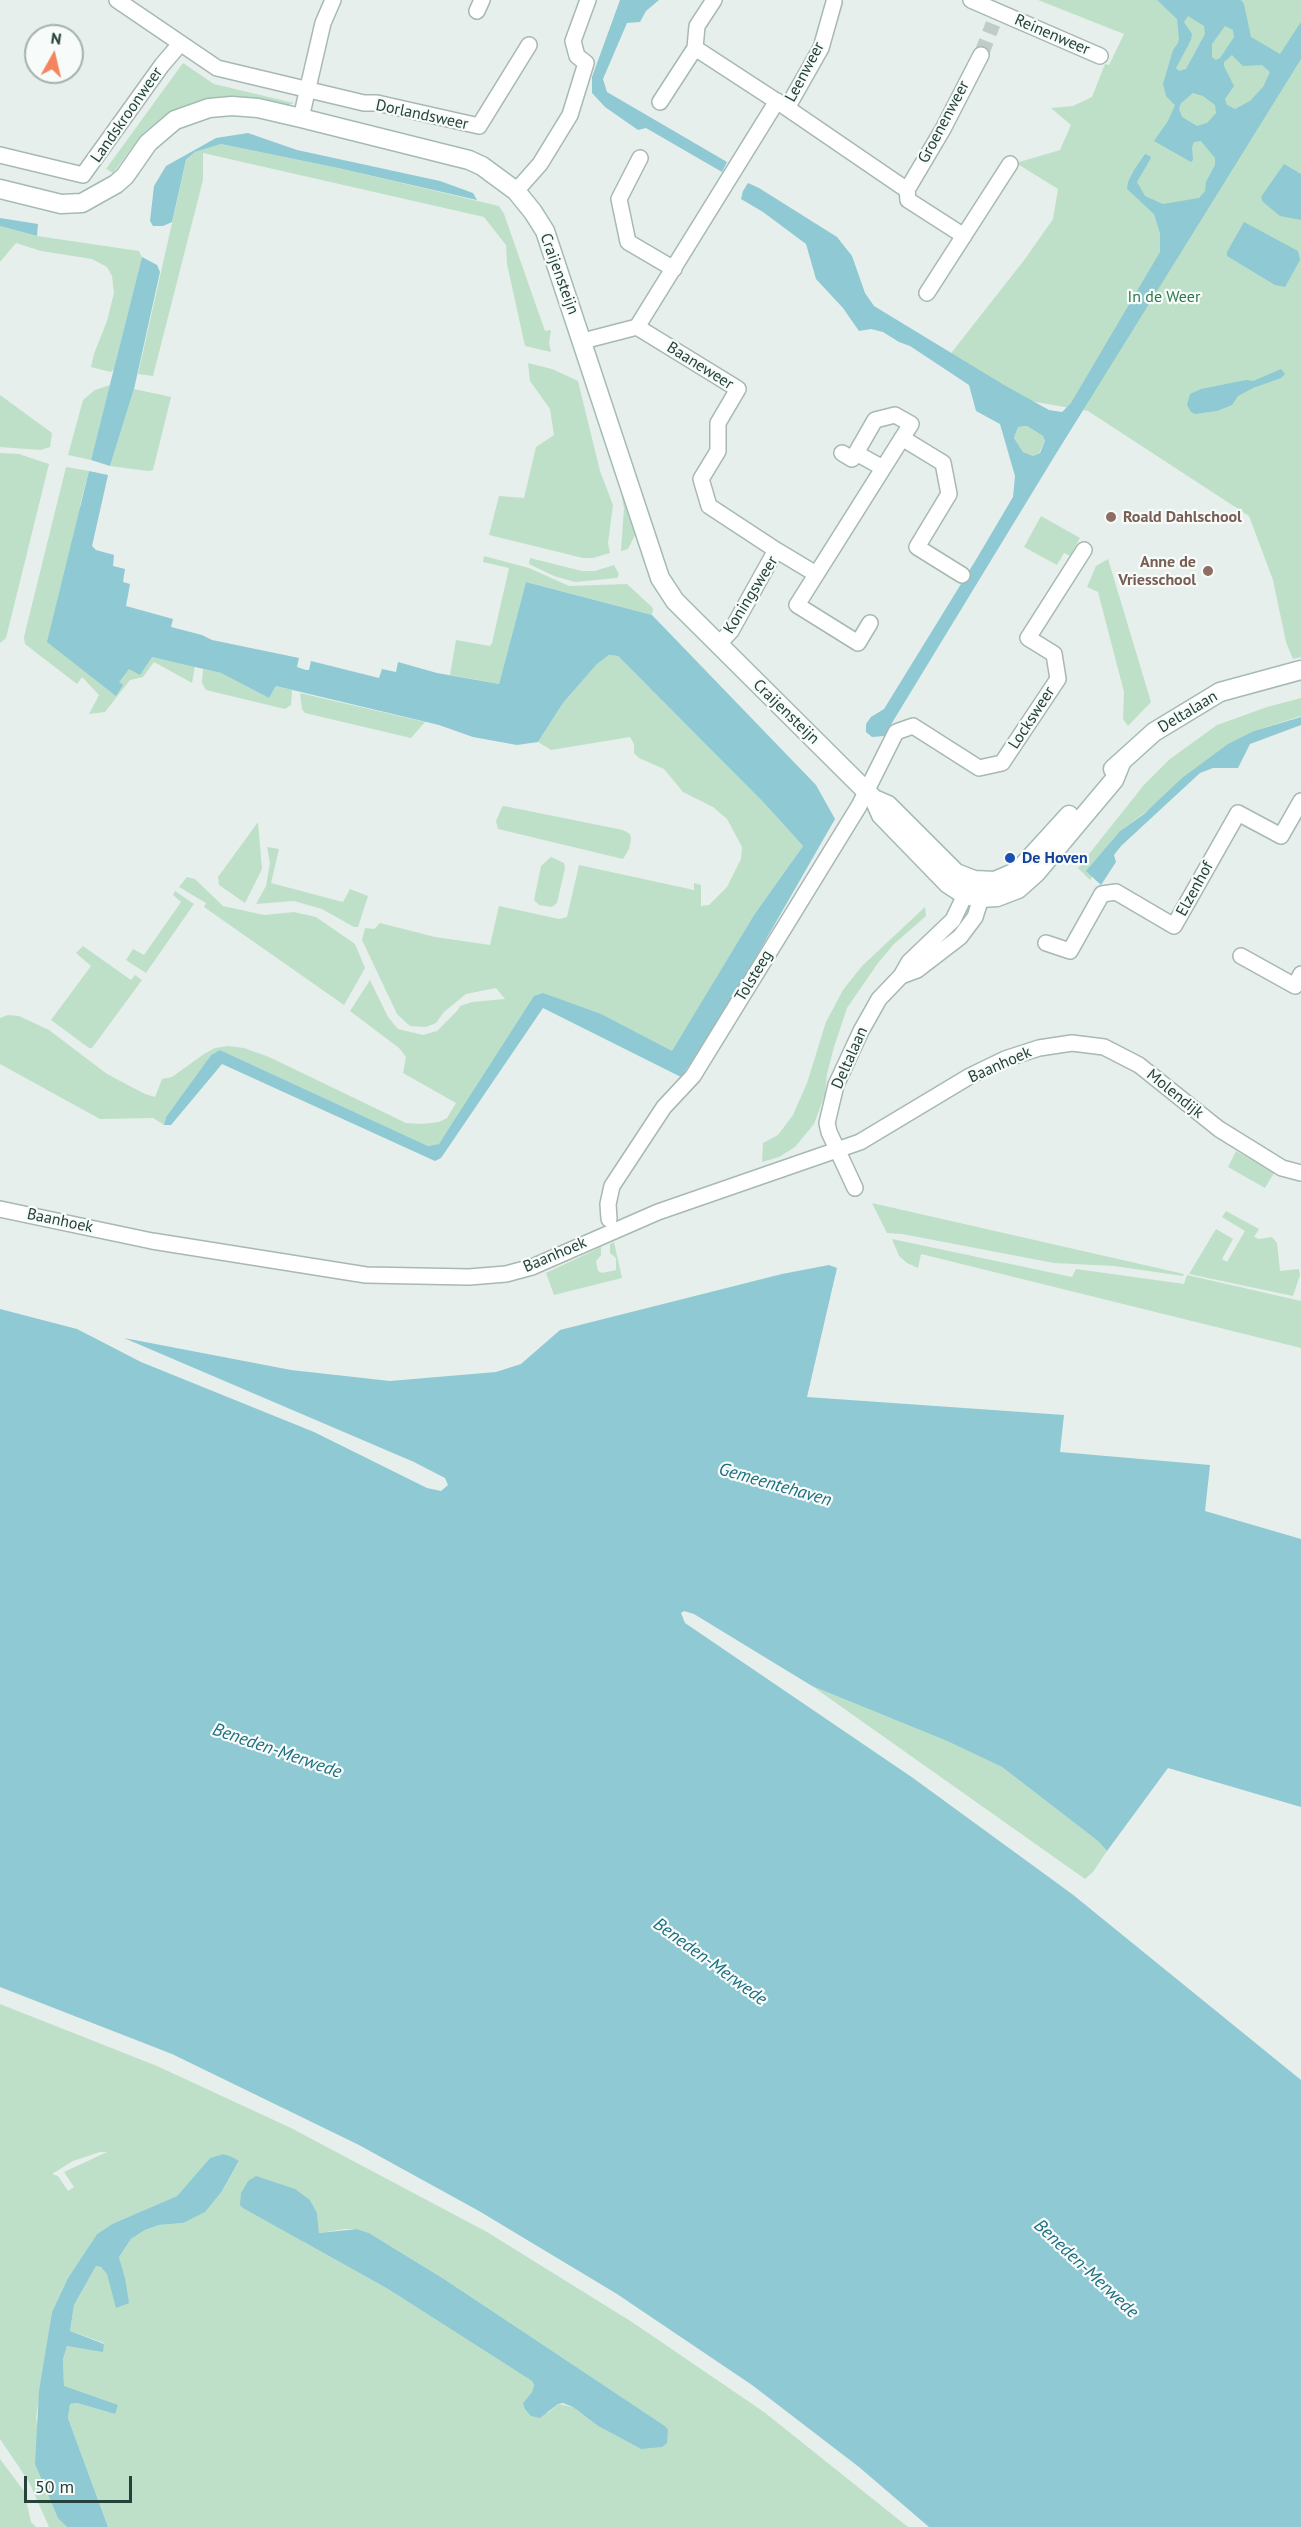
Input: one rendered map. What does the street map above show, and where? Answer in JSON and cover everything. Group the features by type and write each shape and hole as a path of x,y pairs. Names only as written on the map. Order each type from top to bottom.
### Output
{"street":[{"name":"Dorlandsweer","path":"117,0 217,68 307,90 479,126 529,45"},
{"path":"301,118 322,23 333,0"},
{"path":"516,191 540,164 570,115 586,63 577,56 573,41 588,0"},
{"path":"660,102 695,48 697,26 714,0"},
{"name":"Reinenweer","path":"970,0 995,18 1100,56"},
{"name":"Leenweer","path":"695,48 782,104 821,48 834,2"},
{"name":"Landskroonweer","path":"0,155 83,175 162,65 180,44"},
{"name":"Groenenweer","path":"907,190 943,129 981,55"},
{"path":"583,341 637,327 782,104 907,190 908,200 964,236"},
{"name":"Craijensteijn","path":"0,189 61,204 82,203 116,184 148,143 175,120 209,108 232,106 258,108 469,160 496,176 516,191 545,231 660,578 675,601 869,795 888,805 974,891"},
{"path":"640,158 619,200 628,242 674,269"},
{"path":"927,293 1010,164"},
{"name":"Baaneweer","path":"637,327 738,388 718,423 718,451 701,479 709,506 776,550"},
{"path":"870,622 858,643 797,605 911,424 895,415 875,420 849,453 883,468"},
{"path":"902,438 944,463 949,494 917,547 962,575"},
{"name":"Koningsweer","path":"718,645 731,631 776,550 816,574"},
{"name":"Locksweer","path":"900,729 913,726 979,768 1002,763 1058,679 1054,654 1028,638 1084,550"},
{"name":"Deltalaan","path":"855,1188 827,1123 836,1084 879,999 901,976 909,962 953,920 974,891 1018,871 1107,774 1155,732 1221,692 1301,670"},
{"name":"Tolsteeg","path":"609,1219 608,1204 612,1186 664,1107 693,1076 859,806 869,795 896,732 900,729"},
{"name":"Elzenhof","path":"1046,943 1070,951 1102,894 1116,892 1174,926 1238,813 1281,836 1301,801"},
{"path":"1241,956 1295,986 1301,974"},
{"name":"Molendijk","path":"1039,1048 1072,1043 1104,1047 1139,1065 1219,1129 1242,1144 1282,1168 1301,1173"},
{"name":"Baanhoek","path":"0,1209 152,1241 366,1275 469,1277 506,1274 532,1267 658,1212 868,1137 970,1076 1005,1059 1039,1048"}],"green space":[{"name":"In de Weer","path":"1038,0 1157,0 1160,2 1163,0 1301,0 1301,657 1293,659 1286,642 1273,580 1249,516 1088,411 1018,399 948,357 1025,259 1053,219 1058,189 1016,163 1060,150 1071,125 1051,108 1073,106 1092,97 1105,64 1109,65 1124,34"},
{"path":"183,63 214,84 294,103 286,106 239,96 216,97 186,106 165,115 142,134 113,173 106,169"},
{"path":"221,144 338,168 499,206 504,214 545,331 551,330 549,343 551,352 525,346 507,264 506,245 484,217 203,153 203,180 153,376 138,374 186,161 195,152"},
{"path":"0,226 37,236 139,251 142,257 114,369 111,372 91,367 114,293 112,276 107,267 92,259 41,251 16,243 0,262"},
{"path":"528,363 552,369 578,381 600,471 613,505 608,543 610,553 593,558 583,558 489,535 499,496 524,498 536,447 554,435 550,409 530,381"},
{"path":"110,385 91,460 68,455 83,400 95,390"},
{"path":"134,389 171,397 153,470 110,466"},
{"path":"0,395 52,433 50,447 41,450 0,447"},
{"path":"1027,426 1043,436 1045,441 1039,453 1033,456 1023,452 1014,438 1018,427"},
{"path":"0,453 19,454 49,464 6,638 0,643"},
{"path":"66,467 89,471 80,505 118,682 129,668 152,657 195,666 192,683 154,662 143,677 130,680 105,712 89,714 99,695 82,677 77,684 25,644 24,637"},
{"path":"623,491 636,533 628,549 621,551 624,508 621,492"},
{"path":"1041,516 1080,538 1070,556 1064,553 1057,565 1024,547"},
{"path":"484,556 529,568 569,586 627,584 653,608 652,615 526,582 499,684 450,675 456,640 490,646 492,643 509,568 483,562"},
{"path":"530,558 582,571 595,571 614,565 619,574 617,578 575,582 554,576 529,564"},
{"path":"1108,559 1151,702 1128,726 1123,719 1124,692 1098,592 1087,587 1096,566"},
{"path":"609,655 618,656 765,804 803,846 754,915 672,1052 543,993 439,1144 428,1146 220,1050 211,1055 166,1117 164,1125 153,1118 100,1119 0,1064 0,1018 8,1015 19,1016 49,1030 107,1074 155,1097 162,1079 172,1077 215,1048 228,1046 244,1048 269,1057 406,1123 439,1122 447,1118 456,1103 403,1073 406,1057 399,1048 350,1011 370,980 388,1017 398,1029 423,1035 437,1031 460,1006 472,1002 505,999 496,988 466,994 444,1012 436,1023 426,1027 410,1026 397,1014 362,940 365,928 374,929 380,923 435,937 490,945 499,906 559,919 567,917 579,865 694,890 694,883 701,885 701,906 709,905 727,887 741,859 742,847 727,819 713,807 683,792 664,769 639,758 634,753 634,744 630,737 551,750 538,742 563,703 597,664"},
{"path":"203,669 221,673 269,698 276,686 292,690 291,705 285,709 206,690 202,683"},
{"path":"300,693 425,722 411,738 305,713 302,709"},
{"path":"1301,698 1301,716 1254,731 1120,831 1087,871 1093,876 1090,880 1078,868 1143,786 1170,759 1217,725 1267,707"},
{"path":"504,806 623,830 630,834 629,849 623,859 498,829 496,821"},
{"path":"258,822 262,869 245,903 219,885 218,877"},
{"path":"267,847 279,849 271,883 343,902 350,889 368,896 358,927 322,909 294,901 256,904 266,886 270,863"},
{"path":"551,857 564,863 565,868 557,903 552,907 539,905 534,900 541,866"},
{"path":"187,877 195,879 223,906 264,915 294,912 316,917 355,944 365,968 344,1005 204,907 206,903 179,887"},
{"path":"175,891 194,904 146,973 126,960 133,949 144,955 181,902 173,895"},
{"path":"925,907 926,916 894,944 847,1008 827,1074 825,1094 814,1124 795,1147 779,1157 762,1162 763,1143 778,1135 793,1115 807,1083 826,1022 843,990 862,966"},
{"path":"83,946 131,980 135,975 142,980 92,1048 51,1020 91,966 76,953"},
{"path":"1236,1151 1274,1173 1265,1188 1228,1167"},
{"path":"872,1203 1184,1274 1183,1276 1114,1266 1054,1263 887,1233"},
{"path":"1226,1211 1259,1229 1254,1237 1259,1239 1272,1237 1277,1243 1280,1271 1299,1269 1300,1275 1293,1296 1189,1274 1216,1229 1233,1239 1222,1259 1227,1262 1245,1231 1222,1217"},
{"path":"892,1239 1072,1277 1076,1269 1184,1284 1187,1275 1301,1301 1301,1348 921,1254 918,1268 899,1256"},
{"path":"614,1242 622,1278 554,1295 546,1273 601,1247 601,1255 596,1261 598,1271 602,1273 616,1270 616,1258 610,1253 610,1244"},
{"path":"812,1686 947,1741 1002,1767 1098,1841 1107,1851 1093,1872 1085,1879"},
{"path":"0,2004 157,2066 291,2128 487,2232 632,2322 764,2412 908,2527 108,2527 68,2418 70,2404 77,2403 115,2414 64,2386 63,2359 67,2346 103,2351 104,2343 70,2331 74,2305 96,2266 101,2267 107,2273 111,2286 125,2278 119,2257 131,2239 159,2225 183,2223 222,2191 239,2162 223,2154 210,2158 177,2196 112,2224 97,2234 68,2278 52,2312 36,2418 58,2517 67,2527 49,2527 29,2482 0,2439","holes":["107,2152 64,2172 74,2187 68,2191 58,2176 52,2174 73,2161","310,2200 317,2213 319,2233 345,2229 357,2229 369,2233 444,2279 665,2426 641,2449 598,2426 573,2407 558,2404 548,2413 523,2403 532,2392 534,2385 532,2381 388,2289 302,2241"]},
{"path":"0,2459 24,2491 31,2522 36,2527 0,2527"}],"water":[{"path":"620,0 659,0 646,11 640,22 627,23 603,79 607,92 727,162 722,172 646,128 638,130 605,107 592,93 592,77"},
{"path":"1157,0 1241,0 1244,4 1251,37 1280,54 1301,22 1301,59 884,736 872,737 866,732 866,724 871,717 884,709 977,558 1013,497 1015,476 1000,424 976,411 969,385 910,346 883,332 871,329 859,331 843,308 816,279 806,244 763,212 741,199 743,191 748,183 759,188 837,237 852,256 865,293 874,306 1004,385 1049,410 1062,412 1071,403 1160,252 1160,233 1154,214 1127,189 1134,170 1145,154 1150,156 1137,182 1145,196 1163,204 1199,198 1205,191 1206,182 1215,165 1215,158 1201,141 1194,142 1191,162 1154,141 1168,121 1175,105 1166,96 1163,84 1173,50 1178,43 1177,19","holes":["1188,16 1204,26 1205,34 1186,69 1179,71 1176,68 1192,34 1184,22","1225,26 1233,30 1234,37 1220,58 1216,60 1212,57 1212,44","1232,55 1243,66 1262,65 1270,72 1263,87 1250,101 1235,109 1227,105 1225,99 1234,86 1224,62","1193,93 1203,96 1215,105 1216,113 1207,123 1197,126 1182,117 1179,109 1181,103","1027,426 1043,436 1045,441 1040,453 1033,456 1023,452 1014,438 1018,427"]},
{"path":"248,133 297,150 440,181 473,193 477,200 221,144 195,152 186,160 172,222 163,226 153,226 150,221 154,186 166,166 216,138"},
{"path":"1284,164 1301,174 1301,220 1280,216 1263,202 1261,197"},
{"path":"0,218 38,224 37,236 0,226"},
{"path":"1244,222 1298,251 1300,260 1285,287 1275,285 1227,256"},
{"path":"142,257 157,265 160,272 134,389 110,466 91,460"},
{"path":"1281,369 1285,374 1281,378 1253,388 1238,396 1232,405 1217,411 1195,414 1187,405 1190,394 1201,389 1246,380 1253,381"},
{"path":"89,471 108,475 92,546 96,550 114,555 113,566 125,569 123,582 130,584 126,606 173,619 171,627 212,640 299,658 297,667 306,670 309,670 311,661 379,678 382,669 396,672 398,662 437,673 499,684 526,582 652,615 816,785 835,819 717,1025 681,1077 543,1008 441,1158 435,1161 222,1064 171,1125 164,1125 166,1117 211,1055 220,1050 428,1146 439,1144 534,996 543,993 601,1014 672,1051 754,915 803,846 765,804 618,656 609,655 597,664 563,703 538,742 517,745 473,737 439,725 276,686 269,698 221,673 152,657 140,675 129,669 119,682 123,685 116,696 47,642"},
{"path":"1301,717 1301,725 1250,744 1238,768 1213,768 1200,773 1121,846 1114,855 1116,862 1101,885 1086,871 1120,831 1144,814 1182,778 1228,744 1254,731"},
{"path":"829,1265 837,1268 807,1397 1064,1415 1060,1452 1210,1465 1205,1511 1301,1539 1301,1807 1168,1768 1107,1851 1098,1841 1002,1767 947,1741 812,1686 694,1614 684,1611 681,1613 685,1623 913,1778 1072,1894 1301,2080 1301,2527 929,2527 859,2467 752,2385 617,2294 479,2211 359,2145 172,2054 0,1987 0,1309 77,1329 141,1362 314,1432 427,1488 441,1491 448,1485 445,1478 414,1462 124,1338 291,1370 390,1381 496,1372 521,1364 560,1330 782,1274"},
{"path":"223,2154 239,2161 222,2191 205,2212 183,2223 159,2225 145,2230 131,2239 119,2257 129,2303 116,2308 107,2274 101,2267 96,2266 74,2305 70,2331 104,2344 103,2352 67,2346 63,2359 64,2386 118,2405 115,2414 77,2403 70,2404 68,2418 108,2527 67,2527 58,2518 35,2464 39,2391 52,2312 68,2278 97,2234 112,2224 177,2196 210,2158"},
{"path":"256,2176 295,2189 310,2200 317,2213 319,2233 357,2229 369,2233 444,2279 665,2426 668,2430 667,2443 662,2447 641,2449 598,2426 573,2407 563,2403 558,2404 540,2418 531,2416 523,2403 532,2392 534,2385 532,2381 388,2289 243,2208 240,2205 241,2193 248,2181"}],"tunnel":[{"path":"981,55 993,24"}],"place":[{"name":"Roald Dahlschool","path":"1111,517"},
{"name":"Anne de Vriesschool","path":"1208,571"},
{"name":"De Hoven","path":"1010,858"}],"water label":[{"name":"Gemeentehaven","path":"775,1485"},
{"name":"Beneden-Merwede","path":"277,1751"},
{"name":"Beneden-Merwede","path":"710,1962"},
{"name":"Beneden-Merwede","path":"1086,2269"}]}
